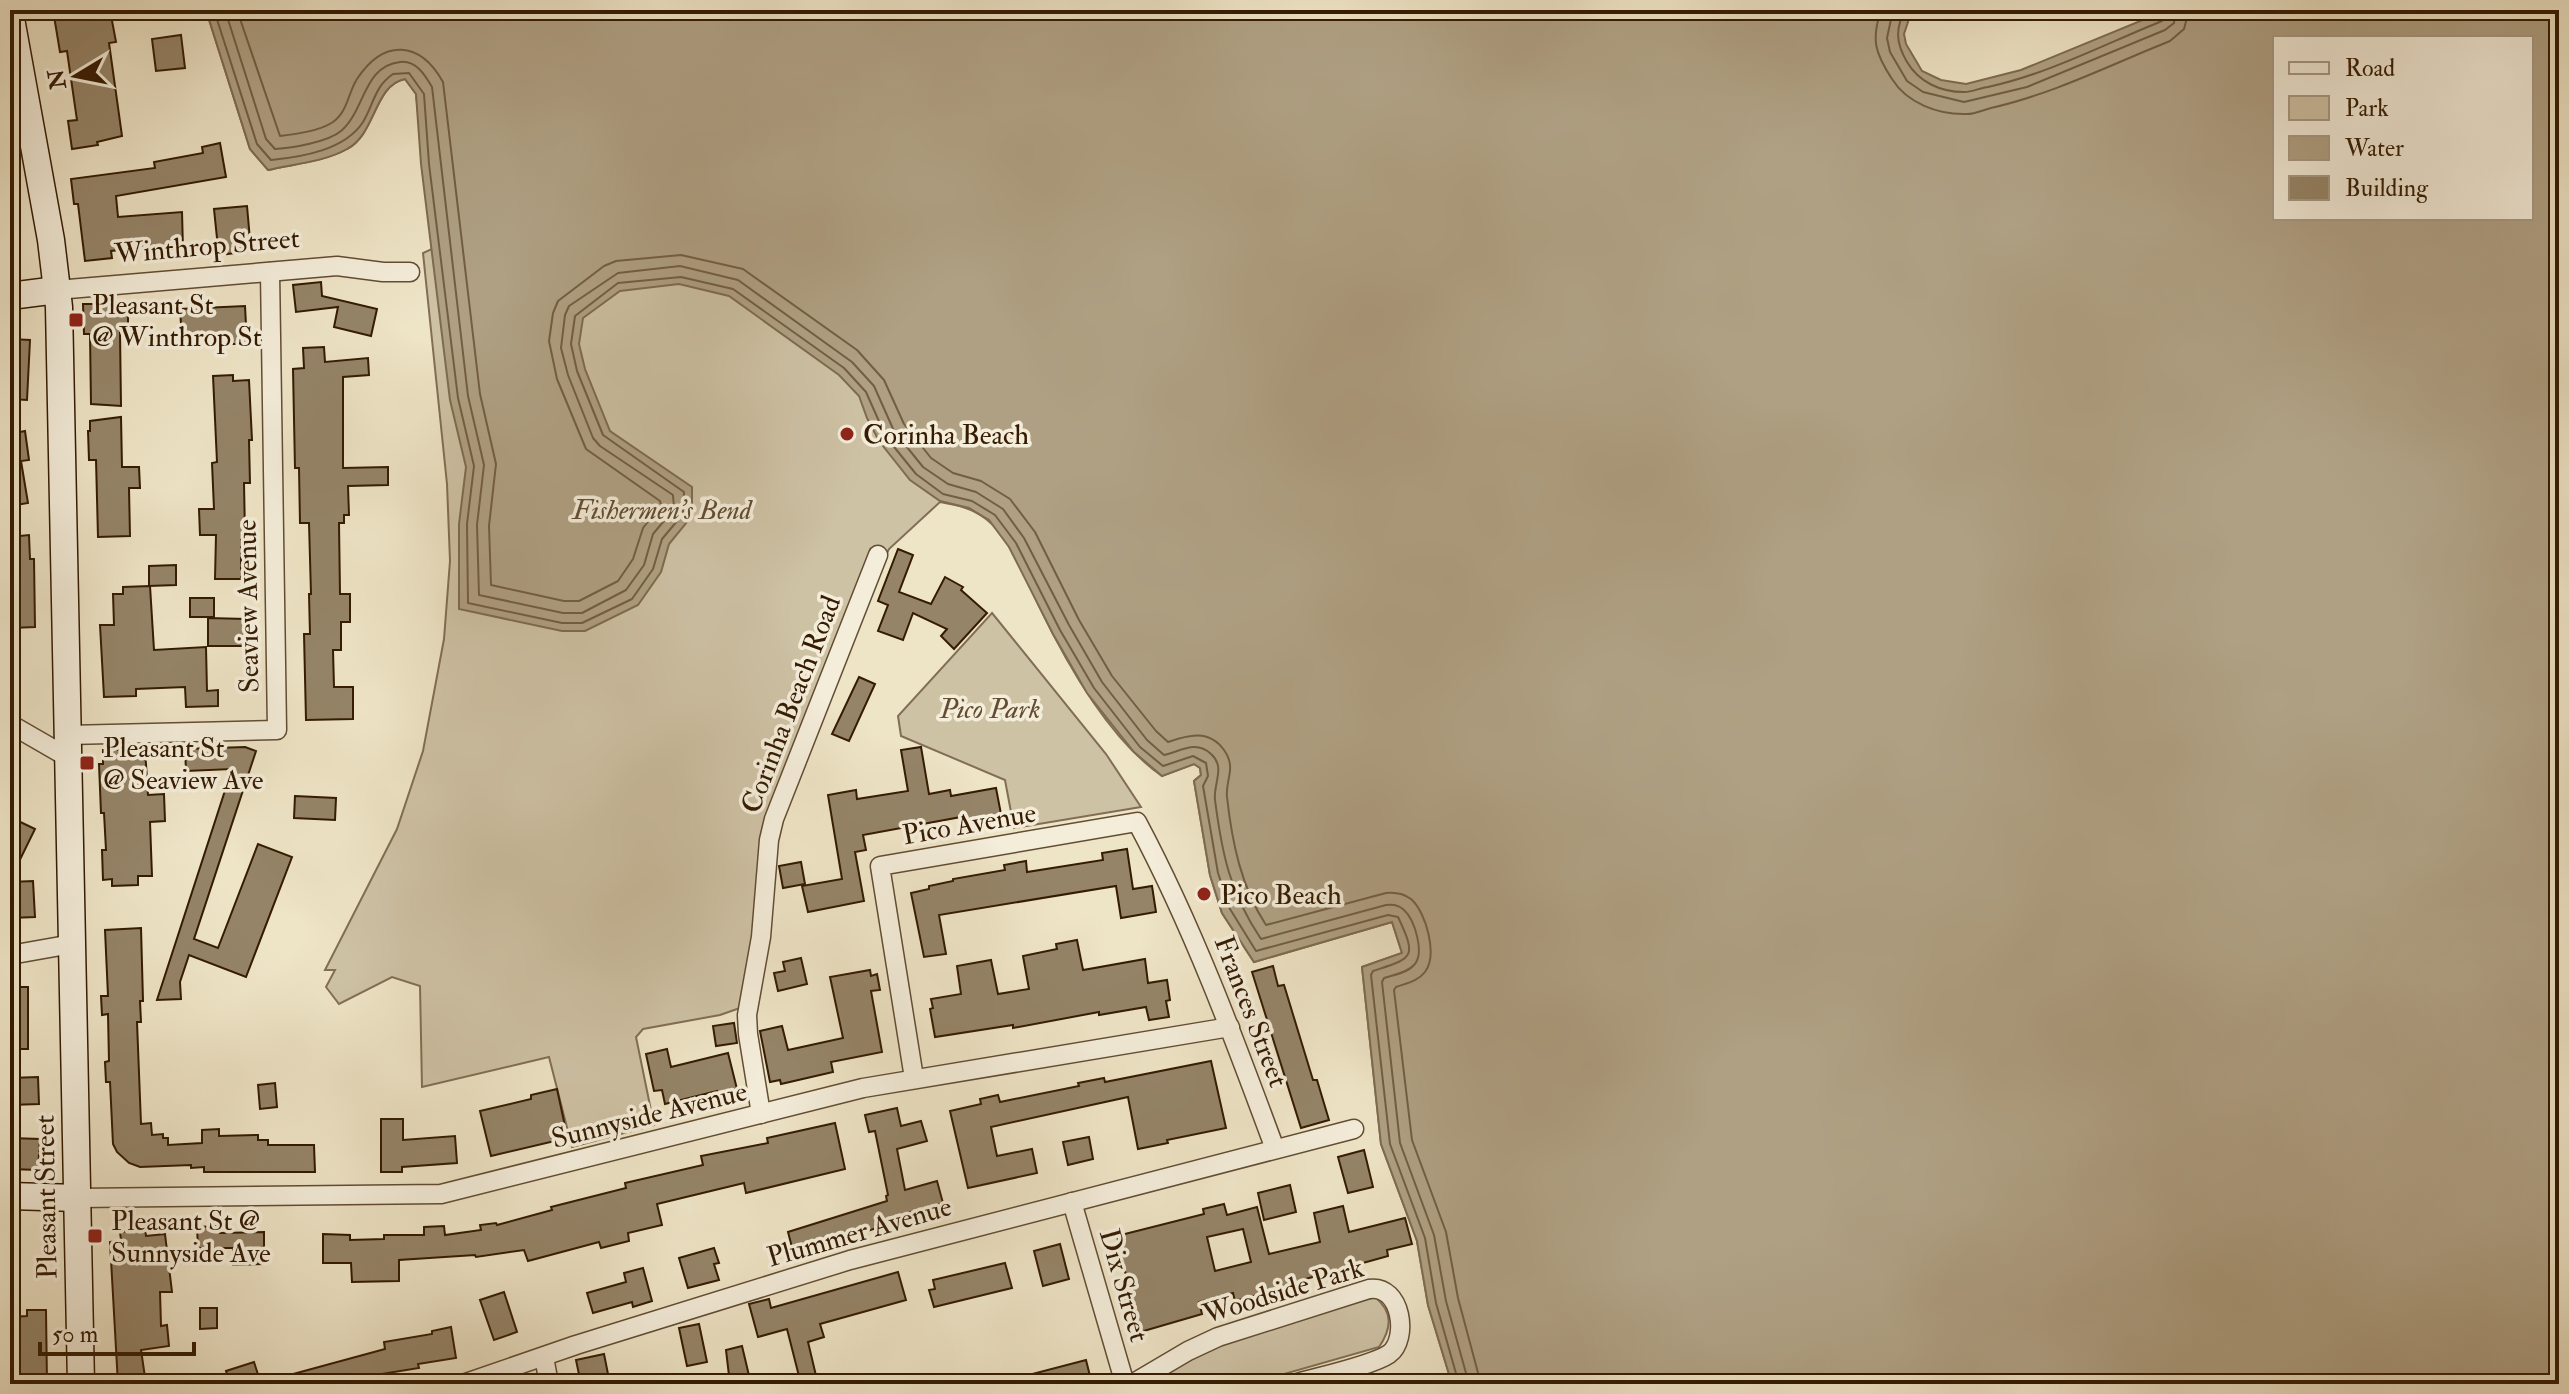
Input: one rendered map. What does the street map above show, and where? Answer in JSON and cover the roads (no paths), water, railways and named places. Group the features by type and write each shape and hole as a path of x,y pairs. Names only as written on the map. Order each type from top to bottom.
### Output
{"main road":[{"name":"Pleasant Street","path":"10,13 57,290 81,1384"},
{"name":"Winthrop Street","path":"10,296 57,290"},
{"path":"10,1196 77,1198"}],"street":[{"name":"Winthrop Street","path":"57,290 347,266 378,272 410,272"},
{"name":"Seaview Avenue","path":"68,747 277,730 270,272"},
{"name":"Corinha Beach Road","path":"761,1114 747,1024 761,937 771,829 878,555"},
{"path":"10,724 68,747"},
{"name":"Frances Street","path":"1137,822 1168,879 1230,1027 1275,1149"},
{"name":"Pico Avenue","path":"914,1078 880,866 1137,822"},
{"path":"10,955 72,944"},
{"name":"Sunnyside Avenue","path":"77,1198 441,1194 863,1088 1230,1027"},
{"path":"1275,1149 1354,1129"},
{"name":"Plummer Avenue","path":"463,1384 850,1260 1275,1149"},
{"name":"Dix Street","path":"1072,1202 1125,1384"},
{"name":"Woodside Park","path":"1132,1384 1197,1346 1241,1329 1369,1289 1379,1288 1388,1292 1399,1316 1399,1338 1395,1349 1379,1359 1294,1384"},
{"path":"544,1357 549,1384"}],"water":[{"path":"206,10 1915,10 1904,34 1906,44 1922,71 1941,80 1966,84 2021,70 2167,10 2559,10 2559,1384 1452,1384 1428,1305 1417,1241 1381,1144 1362,967 1402,953 1392,922 1254,962 1222,913 1210,875 1194,781 1201,775 1200,768 1194,764 1162,776 1134,752 1087,693 1009,547 989,520 969,508 940,501 910,480 879,441 859,396 839,375 729,296 679,284 620,291 583,318 579,344 585,369 610,431 692,487 692,516 669,544 661,572 638,605 585,631 562,631 459,609 459,524 466,467 450,400 421,164 416,94 405,79 395,83 387,90 364,133 347,149 328,157 268,170 250,149"}],"place":[{"name":"Pleasant St @ Winthrop St","path":"76,320"},
{"name":"Corinha Beach","path":"847,434"},
{"name":"Pleasant St @ Seaview Ave","path":"87,763"},
{"name":"Pico Beach","path":"1204,894"},
{"name":"Pleasant St @ Sunnyside Ave","path":"95,1236"}],"park label":[{"name":"Fishermen's Bend","path":"662,509"},
{"name":"Pico Park","path":"990,708"}]}
